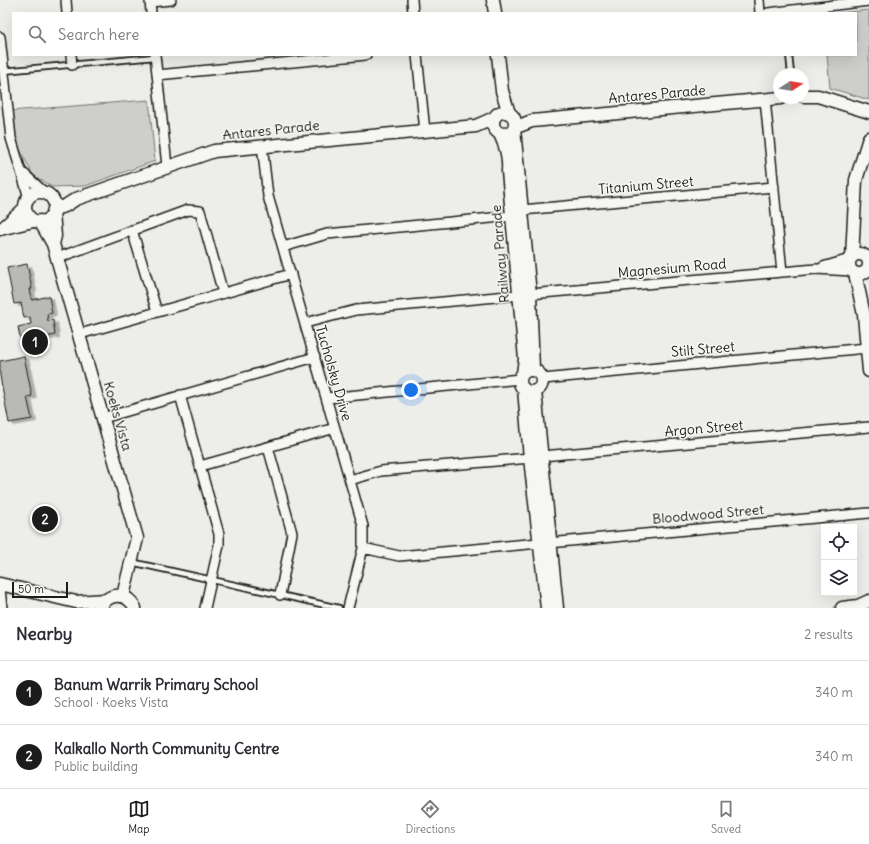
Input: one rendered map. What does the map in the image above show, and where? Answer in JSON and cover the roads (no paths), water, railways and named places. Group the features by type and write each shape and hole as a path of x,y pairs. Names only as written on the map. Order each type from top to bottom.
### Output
{"street":[{"path":"66,0 67,12"},
{"path":"151,12 150,1 171,0"},
{"path":"412,0 414,12"},
{"path":"494,0 495,12"},
{"path":"759,0 760,12"},
{"path":"785,11 838,2 869,1"},
{"path":"0,37 11,138 22,172 27,203"},
{"path":"71,56 72,65"},
{"path":"155,56 167,166"},
{"path":"157,75 356,56"},
{"path":"417,56 425,131"},
{"path":"498,56 502,91 509,113 515,122 514,129 508,134 498,133 493,125 502,91"},
{"path":"809,96 818,96 869,112"},
{"name":"Antares Parade","path":"514,129 536,120 773,98"},
{"path":"765,99 782,272"},
{"path":"495,116 502,112 509,113"},
{"name":"Antares Parade","path":"509,113 536,120"},
{"name":"Antares Parade","path":"54,211 76,199 167,166 214,151 262,145 476,126 495,116"},
{"name":"Antares Parade","path":"476,126 498,133"},
{"name":"Railway Parade","path":"514,129 517,213 524,294 530,458 544,543 557,608"},
{"name":"Railway Parade","path":"498,133 507,150 517,213"},
{"path":"869,138 856,180 854,204 861,264 869,371"},
{"name":"Tucholsky Drive","path":"262,145 268,196 363,526 363,548 348,608"},
{"path":"22,172 48,195"},
{"name":"Titanium Street","path":"283,247 328,234 774,187"},
{"path":"2,228 36,192 48,195"},
{"name":"Antares Parade","path":"48,195 76,199"},
{"name":"Koeks Vista","path":"48,195 53,201 55,236 53,244"},
{"name":"Koeks Vista","path":"27,203 28,216 36,221 53,244 80,334 137,538 123,596"},
{"path":"57,258 188,210 200,211 223,294"},
{"path":"2,228 48,219 54,211"},
{"path":"132,230 156,312"},
{"name":"Magnesium Road","path":"305,324 356,310 861,264"},
{"path":"80,334 291,274"},
{"name":"Stilt Street","path":"543,379 867,348"},
{"path":"103,418 315,357"},
{"path":"327,398 527,380 539,373 543,379"},
{"name":"Railway Parade","path":"527,380 542,456 547,608"},
{"path":"180,395 219,534 219,544 205,608"},
{"name":"Argon Street","path":"542,456 869,427"},
{"path":"200,466 335,428"},
{"path":"268,447 292,533 280,595"},
{"path":"350,480 381,471 530,458"},
{"name":"Bloodwood Street","path":"363,548 400,556 869,513"},
{"path":"0,584 81,605 103,604 111,597 123,596 129,599 135,608"},
{"path":"0,589 2,608"},
{"path":"849,608 869,600"}],"lane":[{"path":"3,71 155,56"},
{"path":"789,56 790,68"},
{"path":"131,562 211,578 338,608"}],"place":[{"name":"Banum Warrik Primary School","path":"35,342"},
{"name":"Kalkallo North Community Centre","path":"45,519"}]}
